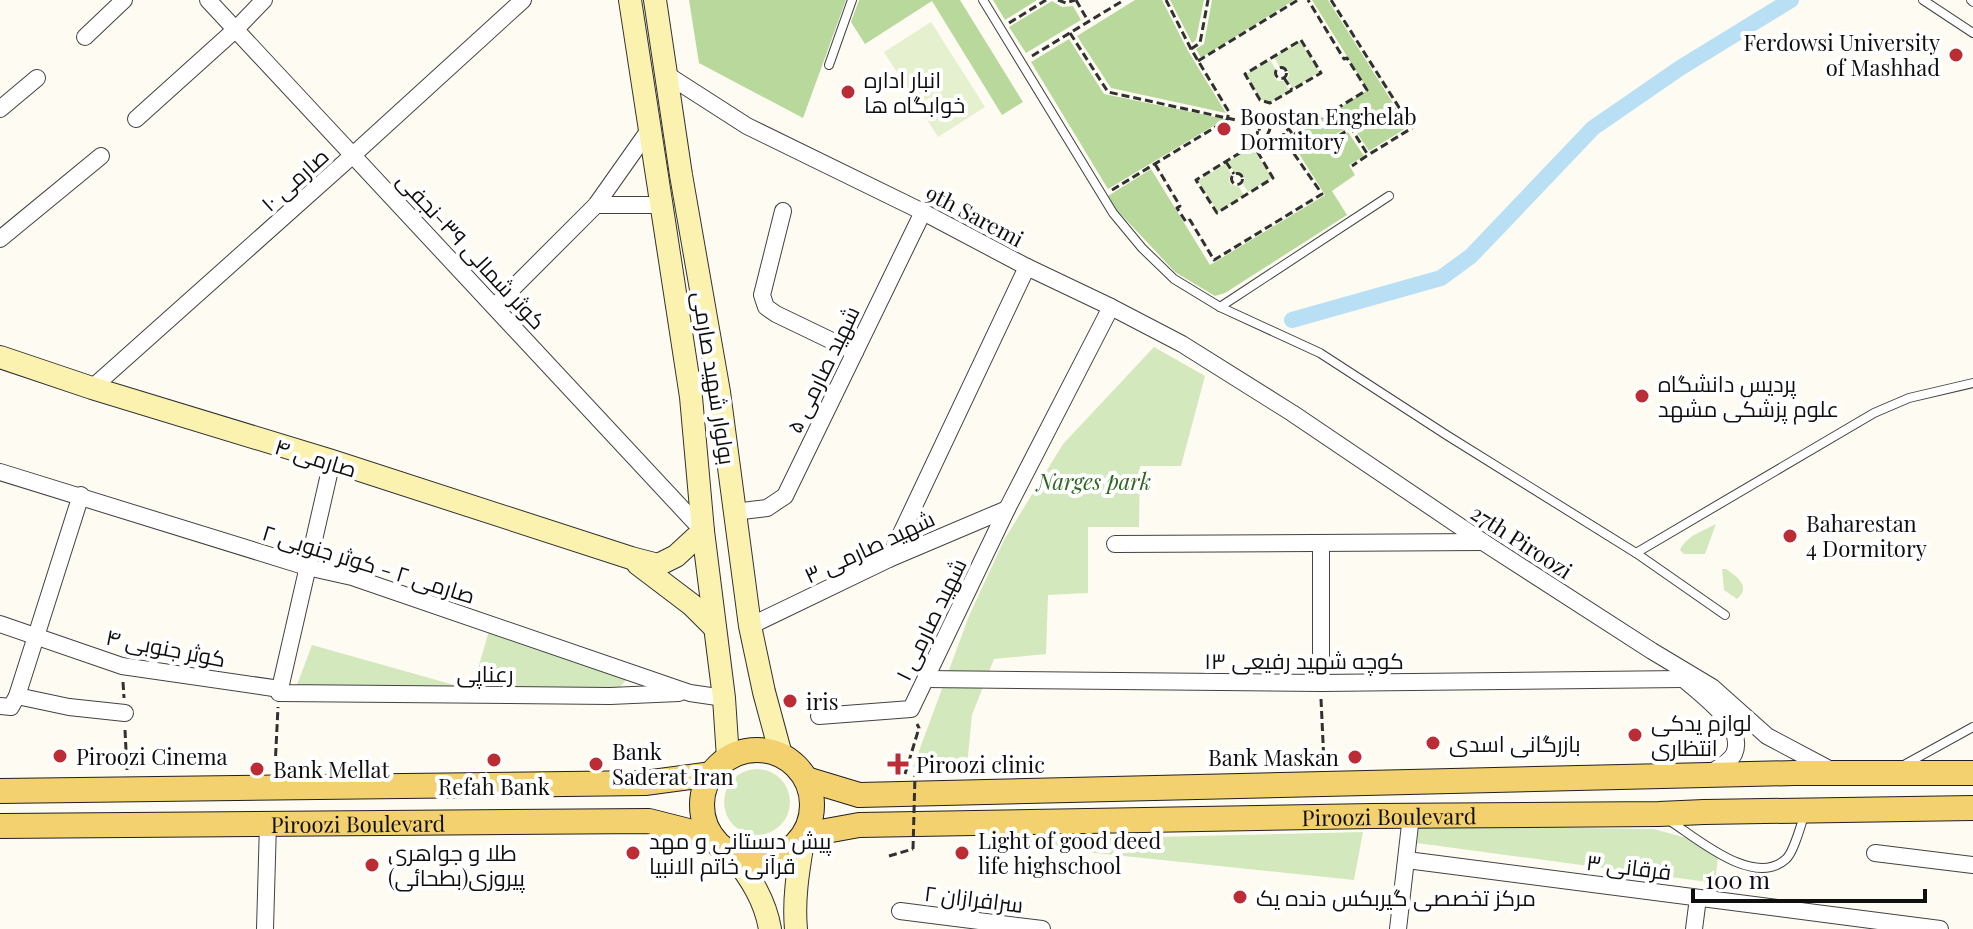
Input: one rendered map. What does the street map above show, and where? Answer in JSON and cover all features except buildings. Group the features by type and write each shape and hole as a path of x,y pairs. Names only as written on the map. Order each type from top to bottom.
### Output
{"main road":[{"name":"بولوار شهید صارمی","path":"630,0 691,397 703,531 724,698 720,766"},
{"name":"بولوار شهید صارمی","path":"655,0 681,175 719,392 750,626 781,755"},
{"name":"صارمی ۴","path":"0,357 631,558"},
{"path":"631,558 658,565 676,556 703,531"},
{"path":"631,558 692,605 715,628"},
{"path":"796,929 797,876 804,835 813,807 806,779 795,765 781,755 754,750 741,752 720,766 704,789 702,806 705,822 712,837 733,855 749,860 765,860 793,847 804,835"},
{"name":"Piroozi Boulevard","path":"0,791 645,783 720,766"},
{"name":"Piroozi Boulevard","path":"806,779 859,795 1838,773 1973,773"},
{"name":"Piroozi Boulevard","path":"804,835 859,825 1973,808"},
{"name":"Piroozi Boulevard","path":"0,826 649,821 712,837"},
{"path":"733,855 755,885 768,913 770,929"}],"street":[{"path":"85,37 124,0"},
{"name":"کوثر شمالی ۳۹-نجفی","path":"208,0 703,531"},
{"path":"136,119 264,0"},
{"name":"صارمی ۱۰","path":"92,388 523,0"},
{"name":"9th Saremi","path":"666,74 747,126 1182,344"},
{"path":"0,109 37,78"},
{"path":"495,306 596,205 649,130"},
{"path":"0,239 101,156"},
{"path":"596,205 660,205"},
{"path":"783,211 762,295 766,307 855,352"},
{"name":"شهید صارمی ۵","path":"734,512 767,508 785,496 923,212"},
{"path":"889,559 1027,267"},
{"name":"شهید صارمی ۱","path":"819,716 911,709 1007,509 1111,307"},
{"name":"27th Piroozi","path":"1182,344 1292,413 1483,542 1712,687 1767,736 1838,773"},
{"path":"279,691 332,461"},
{"name":"صارمی ۲ - کوثر جنوبی ۲","path":"0,472 307,567 352,577 690,693 724,698"},
{"path":"81,495 36,637 9,703 125,713"},
{"name":"شهید صارمی ۳","path":"750,626 889,559 1007,509"},
{"path":"1115,544 1483,542"},
{"path":"1321,543 1321,683"},
{"name":"کوثر جنوبی ۴","path":"0,624 122,666 279,691"},
{"path":"1652,651 1727,718 1734,731 1734,754 1727,763 1706,776"},
{"name":"کوچه شهید رفیعی ۱۳","path":"926,679 1321,683 1683,679"},
{"name":"رعناپی","path":"279,691 610,696 690,693"},
{"path":"1398,929 1411,816"},
{"path":"265,929 268,823"},
{"path":"1875,853 1973,865"},
{"name":"فرقانی ۳","path":"1407,860 1940,929"},
{"path":"1694,929 1698,898"},
{"name":"سرافرازان ۲","path":"900,911 1042,929"}],"lane":[{"path":"829,65 852,0"},
{"path":"983,0 1113,213 1142,248 1174,279 1220,307 1320,353 1636,553 1725,615"},
{"path":"1923,0 1973,33"},
{"path":"1220,307 1389,196"},
{"path":"1636,553 1874,413 1909,398 1973,383"},
{"path":"1888,774 1973,727"},
{"path":"1659,814 1724,856 1747,867 1770,869 1789,858 1805,810"}],"path":[{"path":"1000,28 1046,0"},
{"path":"1058,0 1066,3 1075,0 1088,22"},
{"path":"1021,62 1124,0"},
{"path":"1102,196 1228,117 1229,112 1166,0"},
{"path":"1191,49 1200,43 1208,0"},
{"path":"1198,61 1298,0"},
{"path":"1293,135 1367,90 1308,0"},
{"path":"1331,0 1412,128 1352,166"},
{"path":"1070,33 1108,92 1236,120"},
{"path":"1301,40 1321,73 1292,90 1270,103 1260,100 1245,74 1301,40"},
{"path":"1284,78 1292,90"},
{"path":"1256,139 1262,115"},
{"path":"1262,115 1272,126 1270,133 1260,140 1251,138 1245,128 1247,120 1262,115"},
{"path":"1246,124 1271,130"},
{"path":"1155,164 1180,206 1177,208 1186,222 1190,220 1214,260 1322,194 1283,138 1284,132 1289,129 1293,135 1329,142 1351,128 1368,155"},
{"path":"1246,149 1257,151 1273,178 1217,213 1196,180 1226,162 1246,149"},
{"path":"1226,162 1234,174"},
{"path":"1321,683 1325,785"},
{"path":"274,787 279,691"},
{"path":"906,770 919,728 911,709"},
{"path":"889,856 913,849 915,775"}],"green space":[{"path":"689,0 846,0 803,118 699,63"},
{"path":"859,0 960,0 1023,102 1002,115 932,1 865,44 851,22"},
{"path":"993,0 1037,0 1005,20"},
{"path":"1135,0 1162,0 1188,51 1226,113 1111,88 1077,36"},
{"path":"1170,0 1204,0 1196,40 1192,43"},
{"path":"1212,0 1294,0 1201,58 1196,49 1204,44"},
{"path":"1312,0 1328,0 1408,127 1369,151 1352,125 1329,138 1299,133 1368,90"},
{"path":"1052,1 1062,7 1073,6 1081,20 1026,53 1009,27"},
{"path":"931,22 985,107 938,137 884,52"},
{"path":"1069,39 1104,94 1225,119 1108,189 1031,62"},
{"path":"1300,41 1319,72 1293,89 1287,79 1287,69 1279,66 1274,57"},
{"path":"1270,60 1275,68 1274,77 1284,81 1289,91 1271,102 1261,100 1246,74"},
{"path":"1348,132 1364,156 1349,165 1355,175 1332,191 1347,215 1225,293 1215,296 1175,272 1116,209 1108,196 1151,169 1210,265 1325,195 1289,138 1330,144"},
{"path":"1247,150 1256,153 1272,178 1248,192 1243,184 1243,175 1234,172 1228,162"},
{"path":"1225,164 1231,174 1230,184 1239,187 1244,195 1218,212 1198,181"},
{"name":"Narges park","path":"1154,347 1205,376 1181,466 1140,466 1139,527 1088,527 1088,593 1048,595 1046,654 994,659 972,715 967,766 913,767 969,616 1004,540 1063,444"},
{"path":"1716,524 1705,554 1684,554 1680,550 1691,537"},
{"path":"1722,569 1730,572 1743,586 1737,599 1724,590"},
{"path":"489,631 629,677 617,690 472,689"},
{"path":"312,645 465,688 295,690"},
{"path":"757,769 770,771 780,779 788,789 788,815 780,825 770,833 757,835 744,833 734,825 726,815 724,802 726,789 734,779 744,771"},
{"path":"1419,826 1654,829 1719,847 1715,883 1417,843"},
{"path":"1363,832 1354,880 979,841"}],"waterway":[{"path":"1292,320 1441,278 1471,256 1593,128 1680,68 1791,0"}],"place":[{"name":"Ferdowsi University of Mashhad","path":"1956,55"},
{"name":"انبار اداره خوابگاه ها","path":"848,92"},
{"name":"Boostan Enghelab Dormitory","path":"1224,129"},
{"name":"پردیس دانشگاه علوم پزشکی مشهد","path":"1642,396"},
{"name":"Baharestan 4 Dormitory","path":"1790,536"},
{"name":"iris","path":"790,701"},
{"name":"لوازم یدکی انتظاری","path":"1635,735"},
{"name":"بازرگانی اسدی","path":"1433,743"},
{"name":"Piroozi Cinema","path":"60,756"},
{"name":"Bank Maskan","path":"1355,757"},
{"name":"Refah Bank","path":"494,760"},
{"name":"Bank Saderat Iran","path":"596,764"},
{"name":"Piroozi clinic","path":"898,764"},
{"name":"Bank Mellat","path":"257,769"},
{"name":"پیش دبستانی و مهد قرآنی خاتم الانبیا","path":"633,853"},
{"name":"Light of good deed life highschool","path":"962,853"},
{"name":"طلا و جواهری پیروزی(بطحائی)","path":"372,865"},
{"name":"مرکز تخصصی گیربکس دنده یک","path":"1240,897"}]}
